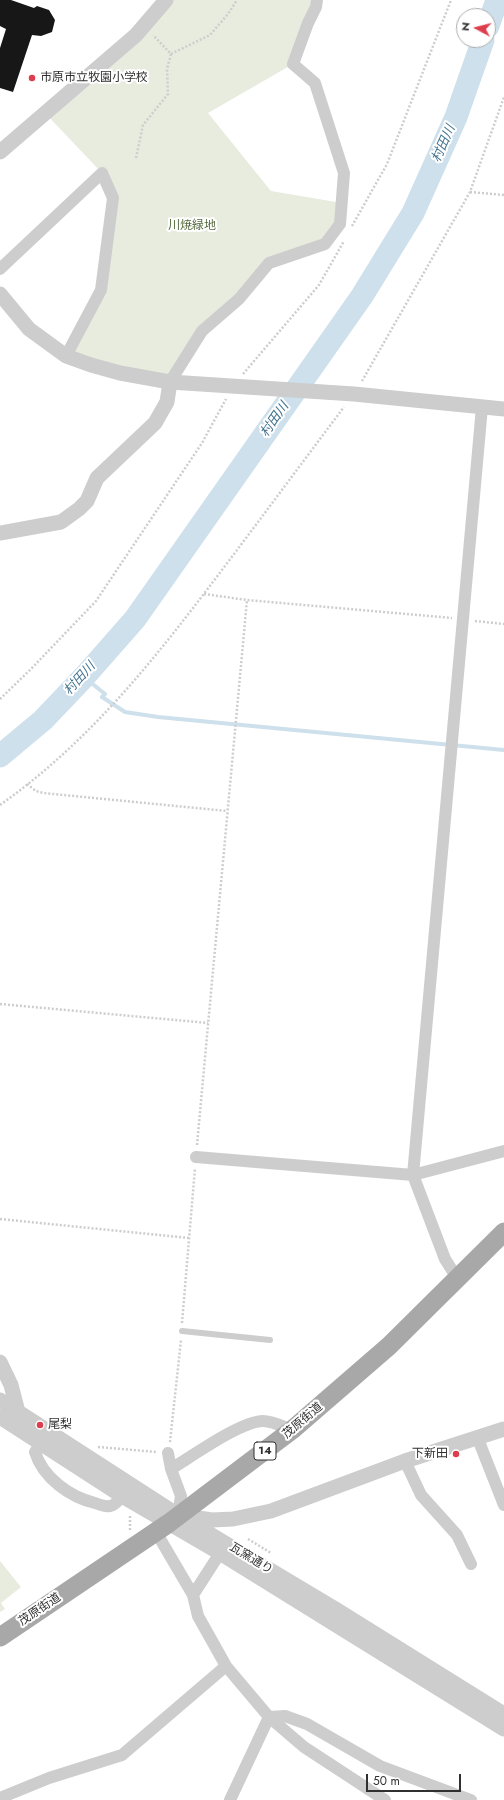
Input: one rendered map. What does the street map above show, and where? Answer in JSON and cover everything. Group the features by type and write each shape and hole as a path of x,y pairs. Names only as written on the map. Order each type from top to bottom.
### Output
{"main road":[{"name":"茂原街道","path":"0,1637 167,1523 292,1430 390,1346 504,1232"}],"street":[{"path":"0,152 136,35 166,0"},
{"path":"0,533 61,522 79,509 86,501 97,478 155,423 167,402 170,382 202,331 239,299 269,263 325,244 340,224 344,173 315,83 293,64 308,23 316,7 317,0"},
{"path":"0,269 102,173 113,198 101,290 66,356"},
{"path":"0,294 29,329 66,356 120,373 170,382 354,394 504,409"},
{"path":"458,1278 446,1259 413,1175 482,406"},
{"path":"196,1157 413,1175 504,1151"},
{"path":"0,1362 11,1385 18,1412"},
{"name":"瓦窯通り","path":"0,1400 82,1452 167,1523 337,1610 504,1714"},
{"name":"瓦窯通り","path":"0,1417 122,1496 220,1553 504,1729"},
{"path":"170,1469 228,1435 252,1423 264,1421 292,1430"},
{"path":"167,1523 233,1519 271,1511 371,1475 405,1461 478,1439 504,1429"},
{"path":"478,1439 504,1505"},
{"path":"41,1443 35,1452 39,1463 50,1477 66,1490 86,1501 109,1506 115,1504 122,1496"},
{"path":"168,1453 170,1469 182,1496 167,1523 193,1595 198,1616 226,1666 269,1717 304,1747 385,1800"},
{"path":"405,1461 421,1495 457,1535 471,1564"},
{"path":"193,1595 220,1553"},
{"path":"0,1798 49,1778 122,1755 226,1666"},
{"path":"269,1717 285,1716 307,1724 380,1766 465,1799"},
{"path":"230,1800 269,1717"}],"lane":[{"path":"182,1331 270,1340"}],"path":[{"path":"136,158 143,125 168,94 167,68 171,54 210,35 228,14 237,0"},
{"path":"350,231 388,164 451,0"},
{"path":"145,25 171,54"},
{"path":"0,805 66,751 120,699 162,649 354,394 470,192 504,97"},
{"path":"470,192 504,195"},
{"path":"0,699 96,601 202,443 232,386 319,285 346,238"},
{"path":"204,594 247,600 504,624"},
{"path":"82,1452 100,1446 168,1453 182,1331 196,1157 247,600"},
{"path":"27,784 36,791 43,793 227,811"},
{"path":"0,1004 208,1024"},
{"path":"0,1219 189,1238"},
{"path":"128,1511 131,1521 129,1533"}],"green space":[{"name":"川焼緑地","path":"166,0 317,0 293,64 208,113 271,191 342,203 340,224 325,244 269,263 202,331 170,382 66,356 101,290 113,198 102,173 45,113"},
{"path":"0,1561 21,1587 1,1603 5,1609 0,1612"}],"building":[{"path":"0,0 11,0 34,8 37,6 49,10 55,20 52,32 41,36 32,35 13,92 0,88 0,48 6,29 0,26"}],"waterway":[{"name":"村田川","path":"494,8 497,0"},
{"name":"村田川","path":"0,756 43,720 84,677 135,619 362,296 413,213 456,117 480,48"},
{"path":"84,677 105,694 102,697 125,712 158,717 504,750"}],"place":[{"name":"市原市立牧園小学校","path":"32,78"},
{"name":"尾梨","path":"40,1425"},
{"name":"下新田","path":"456,1454"}]}
